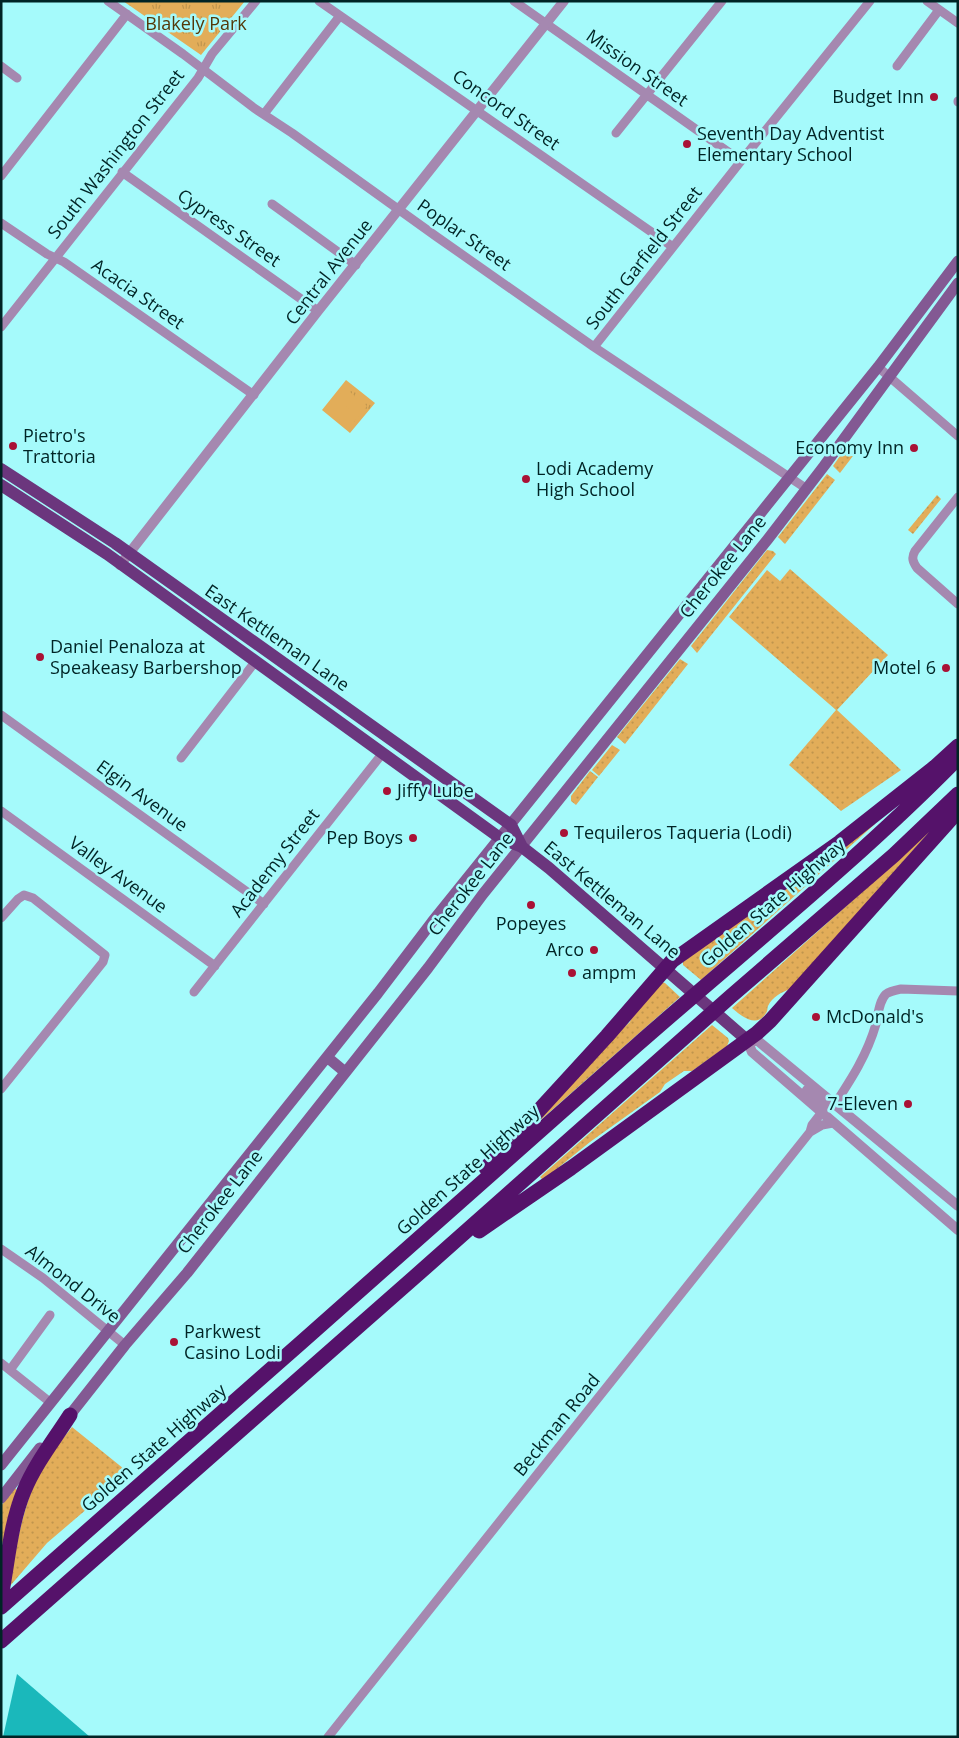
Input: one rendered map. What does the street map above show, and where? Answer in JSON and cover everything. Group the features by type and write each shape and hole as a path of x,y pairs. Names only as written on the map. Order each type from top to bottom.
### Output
{"highway":[{"path":"403,1252 500,1152 640,999 665,968 680,954 840,842 935,767 958,746"},
{"name":"Golden State Highway","path":"1,1607 868,845 911,806 958,758"},
{"path":"1,1641 730,997 894,855 958,794"},
{"path":"427,1266 570,1168 747,1040 770,1021 958,811"},
{"path":"1,1597 12,1533 24,1492 31,1475 70,1415"}],"main road":[{"name":"Cherokee Lane","path":"1,1465 878,367 958,261"},
{"name":"Cherokee Lane","path":"1,1498 125,1345 178,1284 428,968 483,894 807,489 958,283"},
{"name":"East Kettleman Lane","path":"1,469 128,553 511,825 522,847"},
{"name":"East Kettleman Lane","path":"1,485 44,512 120,565 500,838 522,847 550,868 747,1040"},
{"path":"327,1057 346,1072"}],"street":[{"name":"Poplar Street","path":"108,1 264,114 594,347 807,489"},
{"name":"South Washington Street","path":"1,327 198,78 212,54 256,1"},
{"name":"Concord Street","path":"319,1 339,17 477,110 673,247"},
{"name":"Mission Street","path":"514,1 741,161"},
{"name":"Central Avenue","path":"120,565 318,311 564,1"},
{"path":"616,133 722,1"},
{"name":"South Garfield Street","path":"594,347 870,1"},
{"path":"927,1 958,23"},
{"path":"897,66 939,10"},
{"path":"1,176 127,14"},
{"path":"264,114 339,17"},
{"path":"1,66 17,78"},
{"name":"Cypress Street","path":"122,172 318,311"},
{"path":"272,204 356,265"},
{"name":"Acacia Street","path":"1,223 64,262 254,395"},
{"path":"878,367 958,436"},
{"path":"958,497 912,556 917,568 958,604"},
{"path":"181,758 255,662"},
{"name":"Elgin Avenue","path":"1,715 264,904"},
{"name":"Academy Street","path":"194,992 382,754"},
{"path":"1,824 4,814"},
{"name":"Valley Avenue","path":"4,814 215,966"},
{"path":"1,918 24,895 32,898 49,910 105,956 103,962 1,1089"},
{"path":"769,1066 780,1068 825,1106 835,1104 859,1068 886,995 892,990 901,989 958,991"},
{"name":"East Kettleman Lane","path":"957,1203 758,1040 747,1040 752,1052 958,1230"},
{"path":"822,1112 839,1116 869,1140 882,1143"},
{"name":"Beckman Road","path":"328,1737 810,1132 812,1125 822,1112"},
{"path":"810,1132 822,1125 833,1123"},
{"path":"943,1217 957,1203"},
{"name":"Almond Drive","path":"1,1250 42,1278 125,1345"},
{"path":"10,1370 50,1315"},
{"path":"1,1363 51,1403"}],"green space":[{"name":"Blakely Park","path":"123,1 245,1 201,55"},
{"path":"346,380 375,403 350,433 322,410"},
{"path":"345,388 355,396 337,418 327,410"},
{"path":"357,398 367,406 349,428 339,420"},
{"path":"847,446 856,452 840,473 833,466"},
{"path":"827,474 835,480 785,544 778,537"},
{"path":"937,495 941,499 913,534 908,530"},
{"path":"767,550 773,551 776,554 697,653 691,646"},
{"path":"790,569 888,655 837,710 901,770 841,811 789,765 836,710 729,617 767,570 780,581"},
{"path":"680,659 688,664 625,744 617,737"},
{"path":"612,745 620,750 599,776 592,770"},
{"path":"590,771 598,777 576,805 571,801 571,796"},
{"path":"941,819 790,989 772,1000 762,1018 754,1021 732,1008 900,858"},
{"path":"872,820 875,824 701,980 683,965 683,962"},
{"path":"661,982 665,983 680,997 535,1125 612,1038 630,1022 632,1013"},
{"path":"712,1025 728,1038 727,1046 692,1071 684,1071 665,1084 660,1092 590,1142 543,1180 540,1177"},
{"path":"72,1427 129,1473 47,1543 10,1586 21,1525 30,1495 45,1462"},
{"path":"15,1488 17,1490 1,1548 1,1506"}],"water":[{"path":"17,1674 90,1737 3,1737"}],"place":[{"name":"Budget Inn","path":"934,97"},
{"name":"Seventh Day Adventist Elementary School","path":"687,144"},
{"name":"Pietro's Trattoria","path":"13,446"},
{"name":"Economy Inn","path":"914,448"},
{"name":"Lodi Academy High School","path":"526,479"},
{"name":"Daniel Penaloza at Speakeasy Barbershop","path":"40,657"},
{"name":"Motel 6","path":"946,668"},
{"name":"Jiffy Lube","path":"387,791"},
{"name":"Tequileros Taqueria (Lodi)","path":"564,833"},
{"name":"Pep Boys","path":"413,838"},
{"name":"Popeyes","path":"531,905"},
{"name":"Arco","path":"594,950"},
{"name":"ampm","path":"572,973"},
{"name":"McDonald's","path":"816,1017"},
{"name":"7-Eleven","path":"908,1104"},
{"name":"Parkwest Casino Lodi","path":"174,1342"}]}
